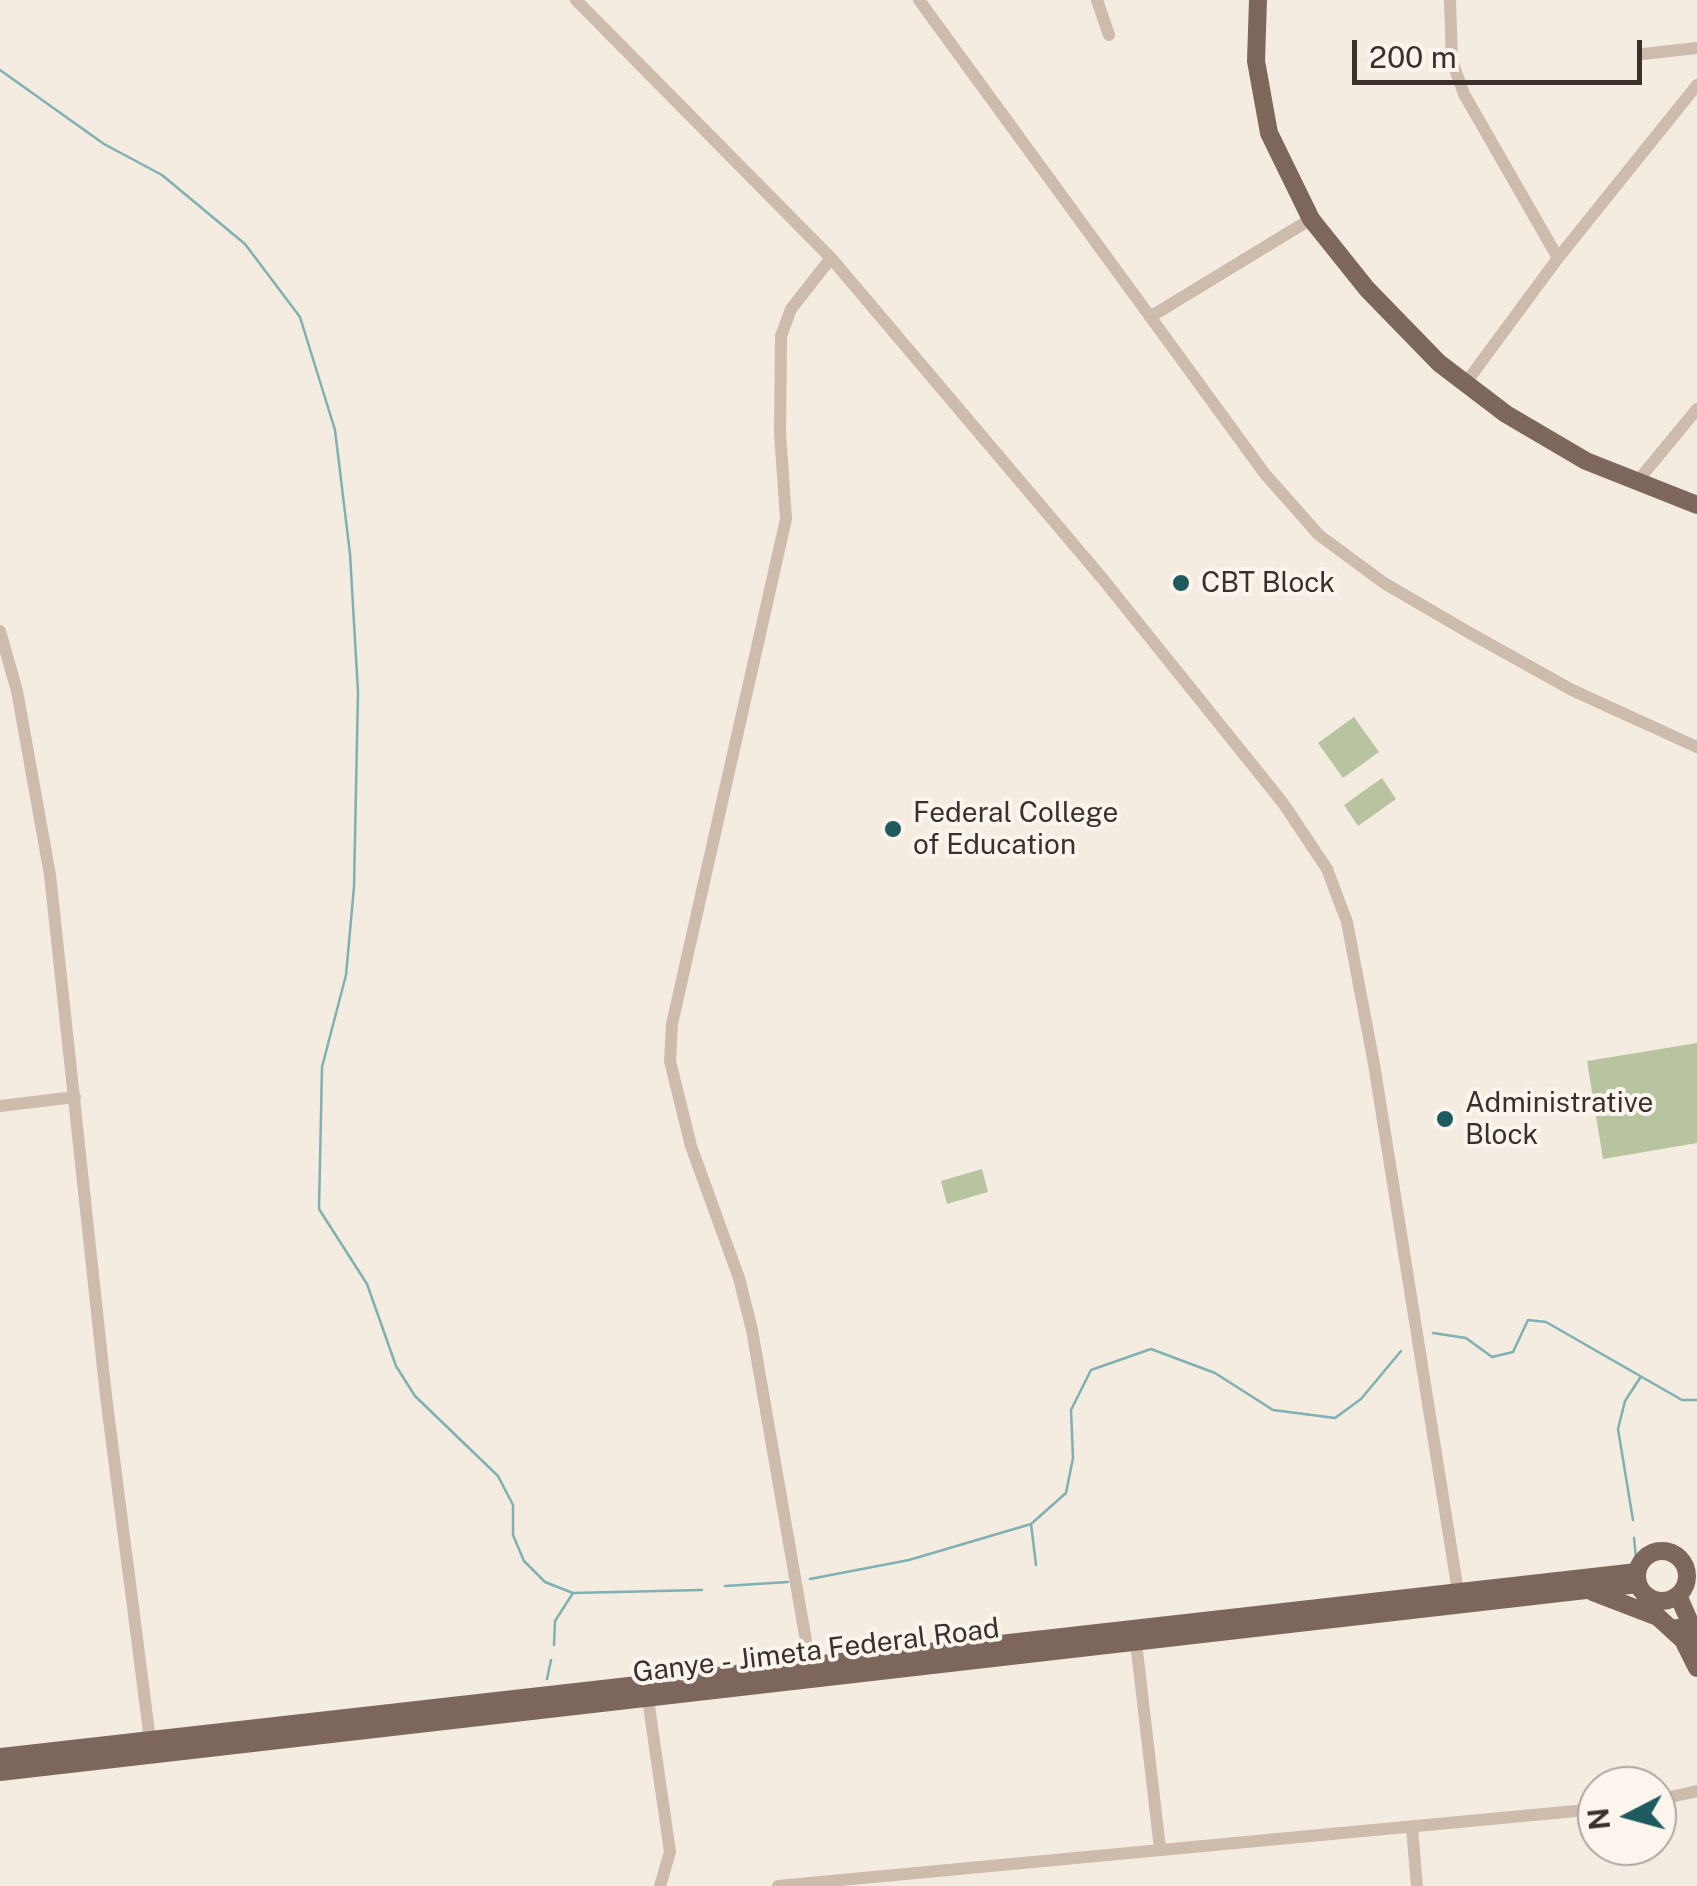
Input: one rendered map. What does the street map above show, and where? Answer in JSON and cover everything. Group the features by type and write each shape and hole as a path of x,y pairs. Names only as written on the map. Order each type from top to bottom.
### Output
{"main road":[{"path":"1258,0 1255,47 1264,116 1279,158 1311,219 1382,306 1465,384 1562,449 1636,483 1697,505"},
{"path":"1684,1579 1650,1598 1638,1578 1646,1556 1656,1551 1668,1552 1684,1579 1689,1639 1697,1668"},
{"name":"Ganye - Jimeta Federal Road","path":"647,1690 810,1664 1638,1578"},
{"name":"Ganye - Jimeta Federal Road","path":"0,1772 260,1735 647,1690 1136,1642 1459,1598 1588,1590 1638,1578"},
{"path":"1588,1590 1658,1617 1689,1639"},
{"name":"Ganye - Jimeta Federal Road","path":"0,1757 150,1740 260,1735"}],"street":[{"path":"576,0 831,258 1115,593 1283,804 1327,869 1347,922 1374,1064 1459,1598"},
{"path":"919,0 1264,474 1318,534 1384,583 1572,690 1697,747"},
{"path":"1097,0 1110,35"},
{"path":"1450,0 1452,61 1464,94 1558,258"},
{"path":"1643,54 1697,48"},
{"path":"1465,384 1558,258 1697,85"},
{"path":"1150,317 1311,219"},
{"path":"810,1664 752,1330 739,1278 690,1146 670,1060 672,1024 786,520 780,432 781,336 791,309 831,258"},
{"path":"1636,483 1697,409"},
{"path":"0,631 36,781 150,1740"},
{"path":"0,1106 75,1097"},
{"path":"1136,1642 1160,1850"},
{"path":"647,1690 670,1852 660,1886"},
{"path":"778,1886 874,1882 1160,1850 1577,1811"},
{"path":"1412,1828 1417,1886"}],"green space":[{"path":"1354,717 1379,752 1343,778 1318,743"},
{"path":"1382,778 1396,799 1358,826 1344,805"},
{"path":"1697,1043 1697,1143 1603,1159 1587,1061"},
{"path":"982,1169 988,1192 947,1204 941,1181"}],"waterway":[{"path":"0,70 104,144 162,175 245,244 300,317 335,430 350,554 358,692 354,887 346,975 322,1067 319,1209 367,1284 396,1366 415,1396 498,1476 513,1505 513,1535 524,1561 545,1582 573,1593 702,1590"},
{"path":"1433,1333 1466,1338 1492,1357 1513,1352 1528,1320 1546,1322 1682,1400 1697,1400"},
{"path":"810,1579 909,1560 1031,1524 1066,1493 1073,1458 1071,1410 1091,1370 1151,1349 1215,1373 1273,1410 1335,1418 1361,1399 1401,1351"},
{"path":"1633,1520 1618,1429 1625,1401 1640,1378"},
{"path":"1031,1524 1036,1565"},
{"path":"1634,1538 1636,1558"},
{"path":"725,1586 788,1582"},
{"path":"554,1645 555,1621 573,1593"},
{"path":"547,1679 551,1660"}],"place":[{"name":"CBT Block","path":"1181,583"},
{"name":"Federal College of Education","path":"893,829"},
{"name":"Administrative Block","path":"1445,1119"}]}
